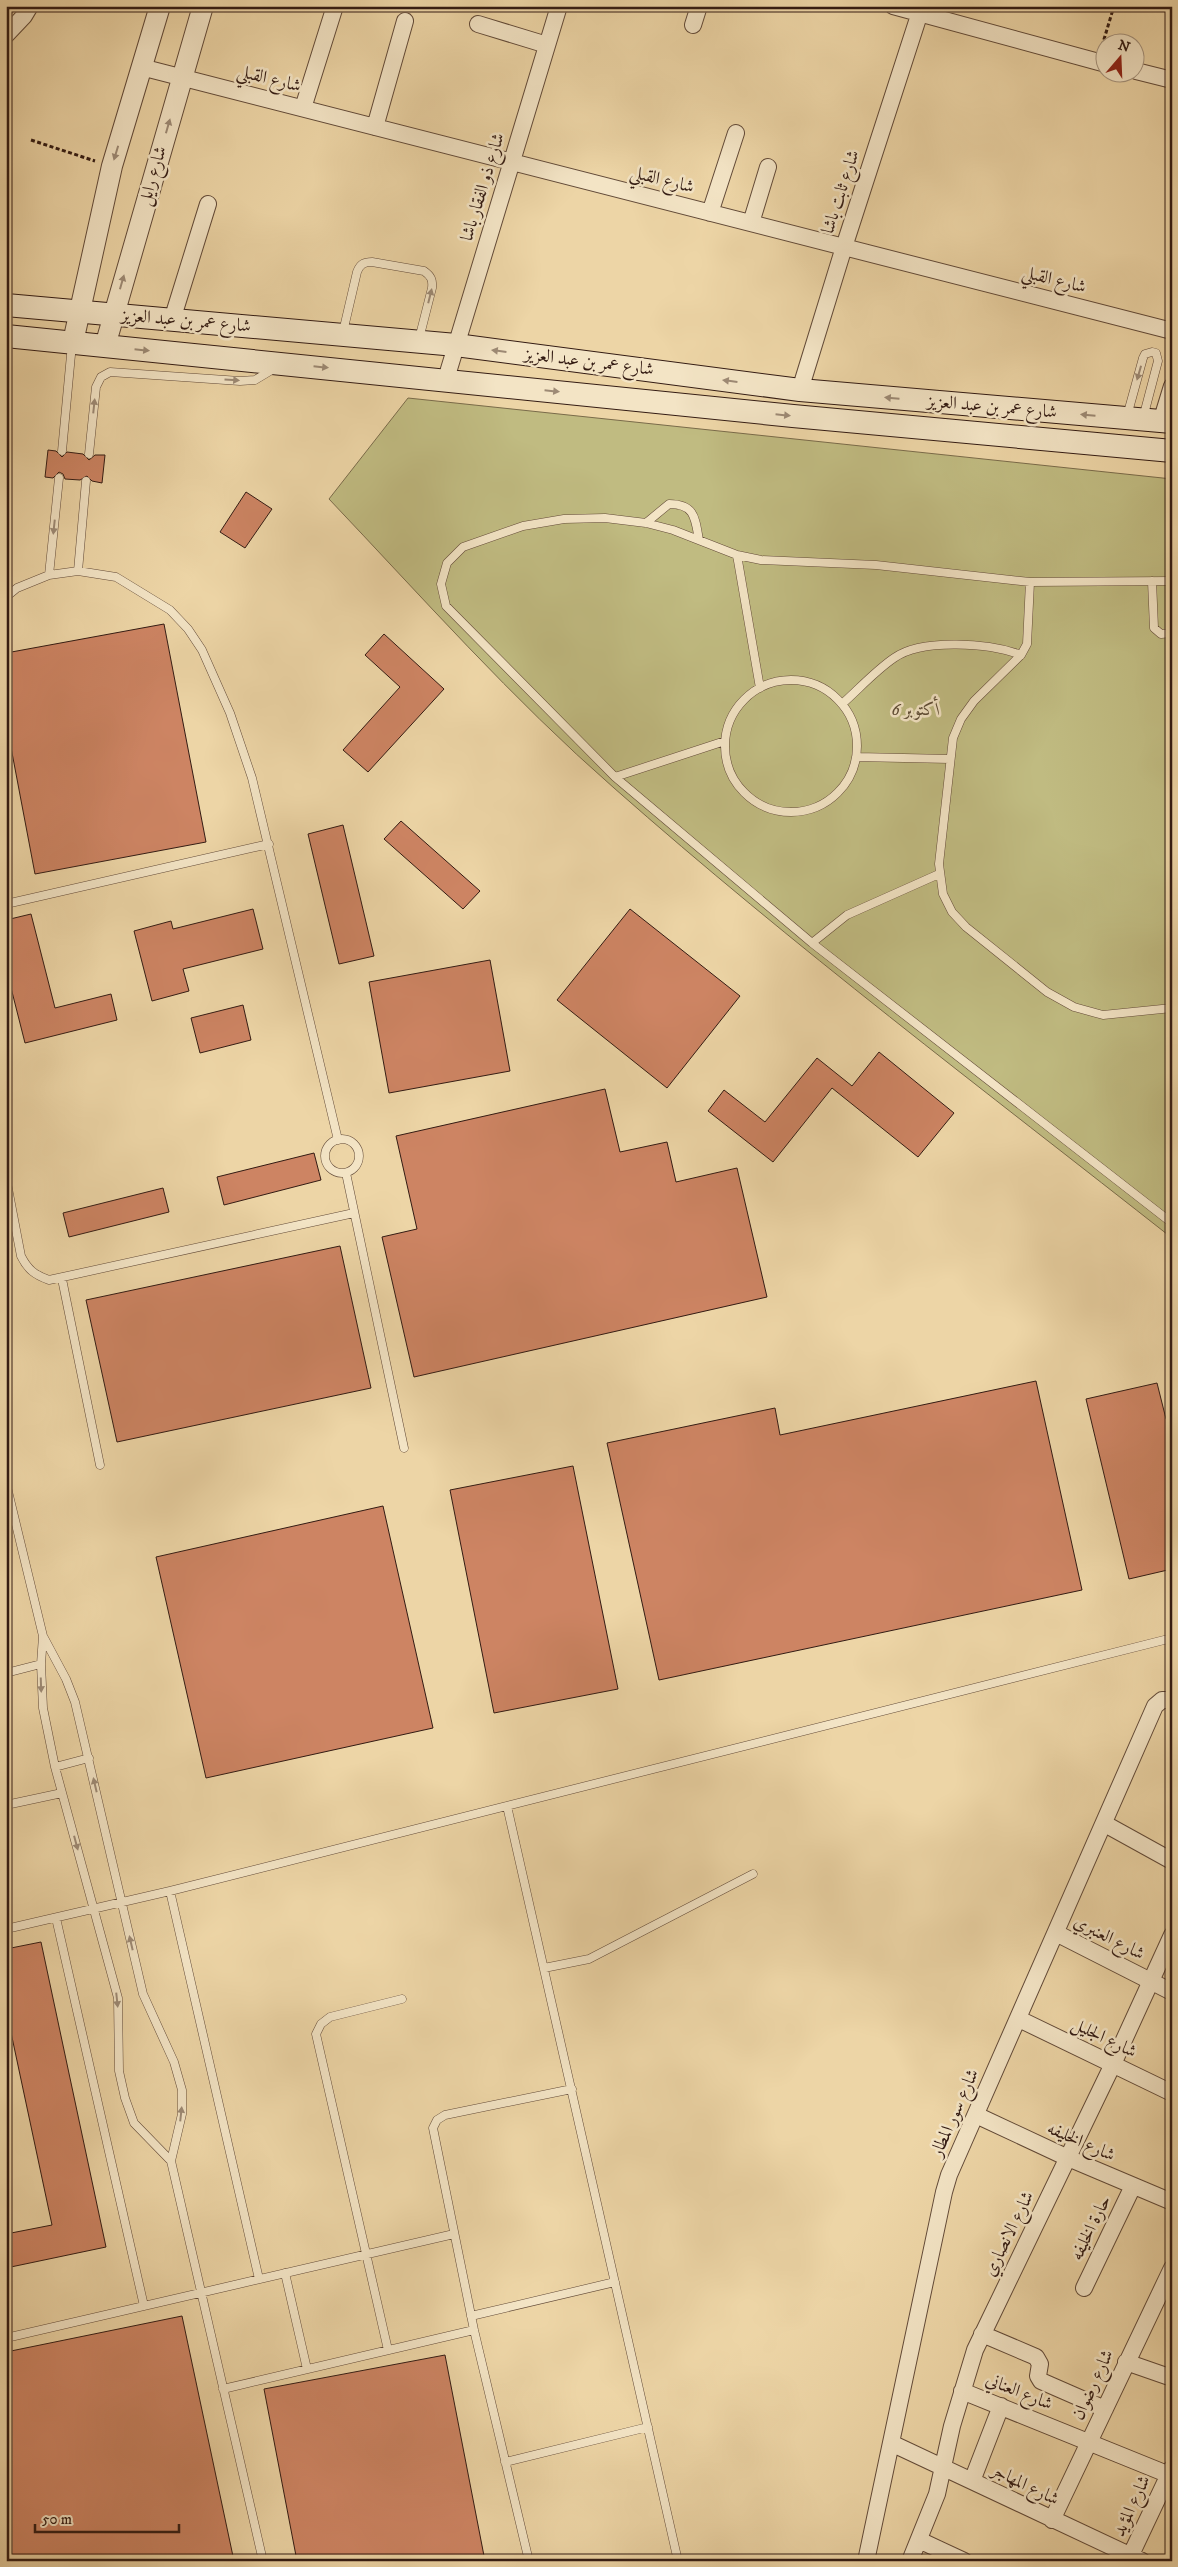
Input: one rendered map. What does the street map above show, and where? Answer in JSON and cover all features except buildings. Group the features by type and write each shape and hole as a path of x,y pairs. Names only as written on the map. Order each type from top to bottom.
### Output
{"main road":[{"name":"شارع عمر بن عبد العزيز","path":"6,305 456,345 800,390 1151,421"},
{"name":"شارع عمر بن عبد العزيز","path":"6,336 446,379 792,416 1172,451"}],"street":[{"path":"6,35 24,16 30,6"},
{"path":"73,342 78,311 112,166 160,6"},
{"name":"شارع رايل","path":"105,346 203,6"},
{"path":"302,108 335,6"},
{"name":"شارع ذو الفقار باشا","path":"446,379 559,6"},
{"path":"693,25 699,6"},
{"path":"892,6 921,10 1096,61"},
{"name":"شارع ثابت باشا","path":"800,390 921,10"},
{"path":"374,127 405,21"},
{"path":"478,24 547,44"},
{"name":"شارع القبلي","path":"142,67 1172,331"},
{"path":"1146,74 1172,80"},
{"path":"710,213 736,133"},
{"path":"751,223 768,167"},
{"path":"172,320 208,204"},
{"path":"1151,421 1172,386"},
{"name":"شارع سور المطار","path":"866,2561 944,2192 1155,1706 1162,1700 1172,1700"},
{"path":"1105,1824 1172,1861"},
{"name":"شارع العنبري","path":"1056,1933 1172,1992"},
{"name":"شارع الانصاري","path":"910,2561 937,2494 962,2390 982,2334 1113,2064 1172,1935"},
{"name":"شارع الجليل","path":"1020,2019 1172,2093"},
{"name":"شارع الخليفه","path":"976,2115 1068,2158 1172,2202"},
{"name":"حارة الخليفه","path":"1084,2288 1134,2186"},
{"name":"شارع رضوان","path":"1052,2520 1172,2268"},
{"path":"982,2334 1036,2357 1040,2364 1038,2376 1041,2381 1104,2409"},
{"path":"1126,2362 1172,2378"},
{"name":"شارع العناني","path":"962,2390 1171,2473"},
{"path":"972,2481 1000,2406"},
{"name":"شارع المهاجر","path":"891,2443 1133,2559"},
{"name":"شارع المؤيد","path":"1133,2559 1171,2473"},
{"path":"919,2540 964,2561"}],"lane":[{"path":"342,336 357,272 365,262 372,262 424,271 430,275 433,281 432,288 418,343"},
{"path":"62,452 73,342"},
{"path":"1152,352 1156,353 1158,361 1151,421 1143,358 1145,354 1152,352"},
{"path":"89,454 96,387 101,377 110,372 240,381 255,380 270,374 281,363"},
{"path":"48,575 59,478"},
{"path":"78,571 86,481"},
{"path":"646,523 669,504 682,504 693,512 699,540"},
{"path":"1172,581 1030,582 876,565 761,560 737,556 699,540 646,523 605,518 564,519 523,526 463,547 447,563 441,584 446,606 615,777 812,943 1172,1223"},
{"path":"737,556 760,688"},
{"path":"6,597 17,588 48,575 78,571 116,577 170,610 188,629 202,650 230,713 252,778 338,1140"},
{"path":"1152,581 1154,628 1161,634 1172,633"},
{"path":"1030,582 1027,644 1021,655 974,701 961,718 953,738 939,874 943,894 952,912 966,927 1047,992 1074,1007 1103,1015 1172,1008"},
{"path":"842,704 895,657 911,650 928,646 988,646 1021,655"},
{"path":"795,680 812,684 828,692 842,704 852,720 857,738 857,757 850,776 839,793 823,805 804,811 783,812 764,807 747,796 734,780 726,761 725,741 728,725 746,697 760,688 777,682 795,680"},
{"path":"615,777 725,741"},
{"path":"857,757 950,759"},
{"path":"6,904 269,844"},
{"path":"812,943 846,915 939,874"},
{"path":"338,1140 346,1140 357,1149 357,1163 346,1173 331,1169 327,1163 327,1148 338,1140"},
{"path":"346,1173 404,1448"},
{"path":"6,1178 21,1256 27,1268 43,1278 62,1279 354,1213"},
{"path":"62,1279 100,1464"},
{"path":"6,1482 43,1636 66,1679 75,1702 143,1994 174,2062 182,2090 182,2114 171,2161 262,2561"},
{"path":"43,1636 41,1664 43,1708 55,1767 118,1998 119,2071 125,2098 134,2123 171,2161"},
{"path":"6,1929 94,1910 1172,1638"},
{"path":"6,1673 41,1664"},
{"path":"55,1767 89,1758"},
{"path":"6,1805 62,1792"},
{"path":"507,1806 678,2561"},
{"path":"544,1968 589,1959 753,1874"},
{"path":"170,1891 259,2279"},
{"path":"56,1918 144,2306"},
{"path":"388,2350 316,2034 321,2024 330,2016 402,2000"},
{"path":"529,2561 474,2330 434,2136 434,2128 437,2120 445,2115 572,2089"},
{"path":"6,2338 454,2234"},
{"path":"286,2273 307,2369"},
{"path":"471,2316 615,2282"},
{"path":"223,2389 474,2330"},
{"path":"505,2462 648,2427"}],"path":[{"path":"1109,32 1114,6"},
{"path":"31,140 112,166"}],"green space":[{"name":"6 أكتوبر","path":"408,398 1172,479 1172,1238 820,961 614,788 576,754 504,683 329,499"}]}
